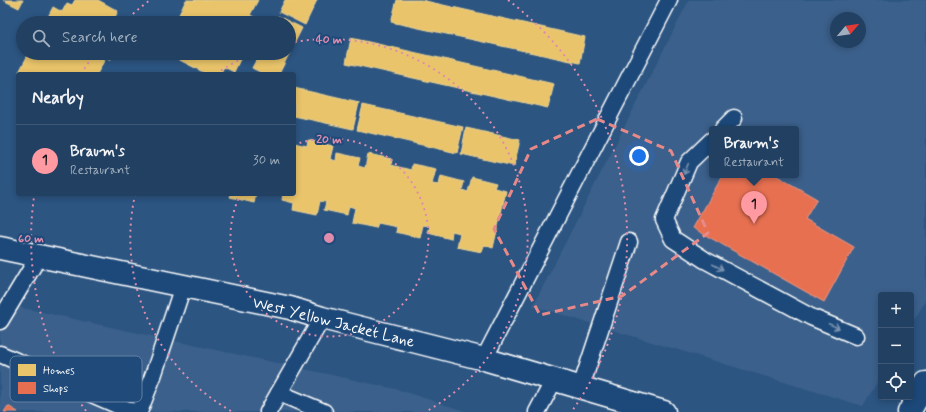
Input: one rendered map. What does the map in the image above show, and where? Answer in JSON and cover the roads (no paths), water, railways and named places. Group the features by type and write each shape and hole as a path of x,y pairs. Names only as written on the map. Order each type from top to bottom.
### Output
{"street":[{"name":"West Yellow Jacket Lane","path":"0,248 290,308 322,318 484,359 664,412"},
{"path":"910,412 926,383"}],"lane":[{"path":"484,359 669,0"},
{"path":"709,143 690,162 664,220 674,238 705,260 804,314 856,336"},
{"path":"581,387 629,242"},
{"path":"0,321 39,256"},
{"path":"139,412 153,376 183,286"},
{"path":"268,412 322,318"},
{"path":"0,354 10,358"},
{"path":"537,412 554,380"},
{"path":"279,393 324,412"},
{"path":"110,402 133,412"}],"place":[{"name":"Braum's","path":"754,224"}]}
